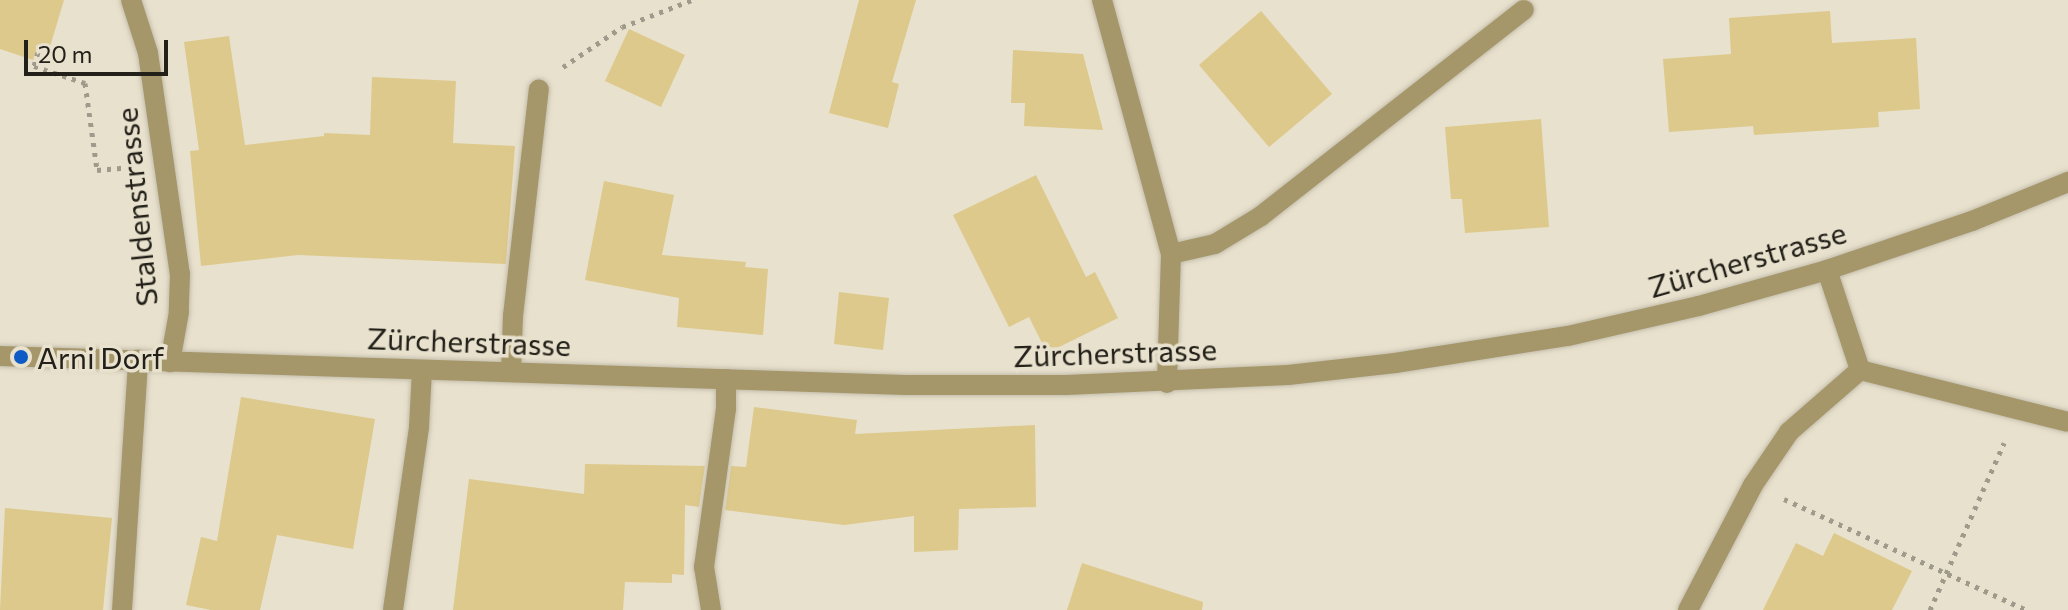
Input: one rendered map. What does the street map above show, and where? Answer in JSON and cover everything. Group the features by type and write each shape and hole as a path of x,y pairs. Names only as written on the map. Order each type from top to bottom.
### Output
{"street":[{"name":"Staldenstrasse","path":"131,0 148,53 180,274 179,312 170,362"},
{"path":"1102,0 1171,254 1167,383"},
{"path":"1171,254 1215,244 1261,216 1524,10"},
{"path":"511,372 513,316 539,89"},
{"name":"Zürcherstrasse","path":"0,356 906,385 1167,383 1395,363 1568,336 1827,270 1972,221 2068,182"},
{"path":"1827,270 1860,370"},
{"path":"122,610 138,360"},
{"path":"393,610 419,427 422,370"},
{"path":"1860,370 2068,422"},
{"path":"1688,610 1753,485 1789,432 1860,370"},
{"path":"711,610 704,567 726,409 726,379"}],"path":[{"path":"539,89 568,62 609,34 692,0"},
{"path":"38,52 34,66 85,83 97,170 162,165"},
{"path":"1930,610 2017,408"},
{"path":"1753,485 1949,571 2027,610"}],"building":[{"path":"0,0 64,0 49,50 37,47 33,60 0,49"},
{"path":"859,0 916,0 892,82 899,84 888,128 829,113"},
{"path":"1261,11 1332,94 1269,147 1199,65"},
{"path":"1830,11 1832,43 1916,38 1920,109 1878,112 1879,127 1754,135 1753,126 1669,132 1663,59 1731,54 1729,18"},
{"path":"629,29 685,55 661,107 605,81"},
{"path":"229,36 245,145 324,136 324,133 370,135 372,77 456,81 453,143 515,146 506,264 298,255 201,266 190,151 199,150 184,42"},
{"path":"1013,50 1083,54 1103,130 1024,126 1025,103 1011,103"},
{"path":"1541,119 1549,227 1465,233 1462,199 1451,199 1445,127"},
{"path":"1036,175 1086,277 1095,272 1118,318 1047,353 1029,317 1009,327 953,215"},
{"path":"604,181 674,195 662,255 746,262 745,267 768,269 763,335 677,327 679,298 585,280"},
{"path":"839,292 889,298 883,350 834,344"},
{"path":"241,397 375,419 353,549 277,535 260,610 211,610 186,605 201,537 217,541"},
{"path":"754,407 857,420 855,434 1035,425 1036,507 959,509 958,550 914,552 914,516 844,525 725,510 731,466 746,467"},
{"path":"585,464 705,466 699,507 685,505 684,575 672,574 672,583 625,582 623,610 453,610 469,479 584,494"},
{"path":"5,508 112,518 103,610 0,610"},
{"path":"1834,533 1912,571 1892,610 1763,610 1796,543 1823,556"},
{"path":"1082,563 1203,602 1202,610 1067,610"}],"place":[{"name":"Arni Dorf","path":"21,357"}]}
